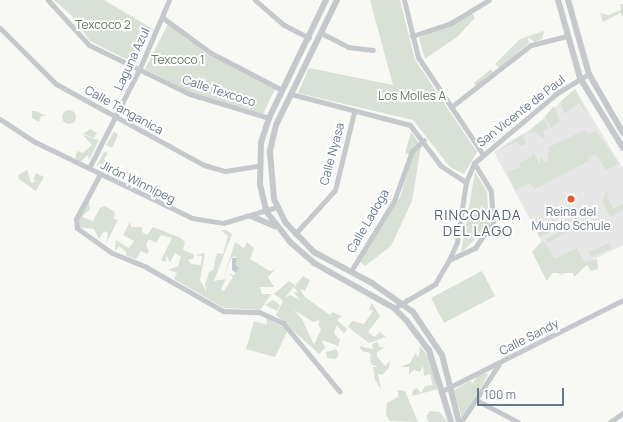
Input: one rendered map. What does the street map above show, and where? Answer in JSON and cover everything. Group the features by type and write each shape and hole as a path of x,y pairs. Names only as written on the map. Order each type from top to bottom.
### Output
{"street":[{"name":"Calle Texcoco","path":"48,0 89,45 190,94 269,118"},
{"name":"Laguna Azul","path":"89,168 139,70 163,18 169,0"},
{"path":"255,0 284,25 309,38"},
{"path":"279,229 266,211 258,166 269,118 309,38 326,0"},
{"path":"337,0 276,125 270,152 270,174 277,207 295,234 314,252 351,271 404,302 427,328 442,355 460,422"},
{"path":"404,0 418,57 482,152"},
{"path":"412,36 451,23 489,0"},
{"path":"558,0 566,36 580,78 590,99 623,148"},
{"path":"568,0 590,74 599,94 623,133"},
{"path":"163,18 211,53 282,90"},
{"name":"Calle Tanganica","path":"0,28 56,84 204,165 225,171 258,166"},
{"path":"321,33 348,47 373,50"},
{"path":"451,107 531,45 566,36"},
{"name":"San Vicente de Paul","path":"394,308 435,284 449,260 457,242 466,182 474,163 482,152 580,78 590,74"},
{"path":"291,94 354,112 410,125 424,140 441,166 466,182"},
{"path":"590,99 599,94"},
{"name":"Calle Nyasa","path":"295,234 334,190 354,112"},
{"name":"Jirón Winnipeg","path":"0,119 29,139 192,218 223,223 251,216 277,207"},
{"name":"Calle Ladoga","path":"351,271 394,201 412,151 424,140"},
{"path":"449,260 475,248 493,221 491,191 474,163"},
{"path":"100,174 76,219 77,228 112,253 146,267 223,311 259,312 283,323 340,392"},
{"path":"251,216 266,220 279,229 314,262 394,308 419,335 434,360 444,390 451,422"},
{"name":"Calle Sandy","path":"444,390 452,388 623,300"},
{"path":"419,335 427,328"},
{"path":"434,360 442,355"},
{"path":"460,422 478,400 499,364"},
{"path":"478,400 518,422"},
{"path":"610,422 623,413"}],"shaded area":[{"name":"Reina del Mundo Schule","path":"575,89 623,169 623,245 560,276 494,152 531,129"},
{"path":"232,258 237,258 235,265 239,268 236,273 232,270"}],"green space":[{"name":"Texcoco 2","path":"54,0 104,0 153,29 134,63 90,41 71,15"},
{"name":"Los Molles A","path":"370,0 400,0 415,60 477,152 464,174 450,167 413,120 298,93 309,68 393,85"},
{"path":"620,4 623,4 623,16 620,13 603,22 600,13 609,15 621,10"},
{"path":"472,13 475,18 458,36 425,59 419,38"},
{"name":"Texcoco 1","path":"168,24 209,55 275,89 263,114 188,91 145,69"},
{"path":"544,31 542,39 535,42 528,37 529,43 499,68 495,64 520,39"},
{"path":"491,69 493,72 476,86 474,83"},
{"path":"575,89 588,115 579,103 565,114 560,102"},
{"path":"554,106 560,122 551,128 545,116"},
{"path":"69,110 74,112 76,117 74,122 69,124 64,122 62,117 64,112"},
{"path":"32,111 36,111 46,116 41,116 39,122 32,118"},
{"path":"544,119 548,128 543,131 545,140 535,132 527,133"},
{"path":"90,129 97,133 94,138 83,134"},
{"path":"585,130 589,134 596,131 619,164 606,170 596,154 588,158 589,161 535,189 530,183 515,190 507,172 520,167 520,163 531,157 533,152 540,165 540,157 547,163 549,147"},
{"path":"114,131 118,135 112,148 106,145"},
{"path":"411,132 421,146 412,201 391,246 365,266 360,262 401,195 412,155 405,153"},
{"path":"523,134 526,144 520,146 516,142 497,150"},
{"path":"83,135 99,140 89,160 88,155 80,162 75,160 77,151 83,153 92,145"},
{"path":"104,152 108,153 104,159 111,167 109,171 97,165"},
{"path":"27,170 31,183 37,181 33,180 36,173 44,177 36,191 19,179 18,175"},
{"path":"475,172 487,192 489,225 461,253"},
{"path":"610,191 607,196 613,209 623,204 623,210 610,217 603,202 605,193"},
{"path":"89,200 90,209 82,217 93,221 100,208 105,206 115,212 114,219 118,220 106,243 108,233 104,231 99,239 94,229 79,227 79,216"},
{"path":"554,219 558,228 540,237 535,229"},
{"path":"607,220 608,222 590,232 587,228"},
{"path":"130,222 131,227 142,227 142,232 147,235 153,227 181,238 185,242 183,250 193,254 194,258 188,260 191,264 201,265 202,256 196,255 205,253 200,280 207,292 205,284 209,272 213,270 217,253 223,254 228,236 221,230 226,230 232,234 214,281 226,279 221,289 224,291 233,277 229,274 234,275 239,268 234,265 236,256 231,258 224,277 235,242 244,248 247,242 254,248 250,259 270,271 275,269 268,277 274,287 260,287 262,294 272,294 260,310 224,308 174,279 177,273 168,270 178,266 181,257 175,253 170,262 166,255 166,262 161,260 172,238 161,235 156,243 149,239 146,245 149,251 147,254 141,251 136,259 125,255 127,253 119,246 115,251 116,240 129,248 134,241 123,235"},
{"path":"572,225 573,229 548,243 546,239"},
{"path":"543,240 555,259 577,248 584,262 597,259 598,269 591,271 587,265 574,277 573,273 552,273 547,281 532,252"},
{"path":"609,243 612,248 592,257 589,252"},
{"path":"482,271 495,296 444,323 431,298"},
{"path":"303,276 310,280 305,291 300,289 305,297 330,315 332,312 342,316 337,320 347,329 344,334 337,325 334,333 340,340 338,346 322,340 325,348 319,354 276,315 283,301 274,294 289,281 295,285 285,298 290,295 300,300 293,292 298,293 294,287","holes":["294,310 313,322 320,320 318,325 321,329 314,345 302,319"]},
{"path":"273,300 280,305 277,311 265,305"},
{"path":"372,303 380,316 368,332 374,337 380,332 386,337 369,343 348,327 352,321 364,324 373,311 369,309"},
{"path":"266,318 288,330 275,357 246,349 254,321 267,325"},
{"path":"377,342 380,347 385,347 377,352 377,356 385,366 390,361 389,368 382,375 378,374 381,389 375,380 373,367 378,367 371,364 370,353 362,351 359,346 373,349 372,344"},
{"path":"420,346 430,359 438,389 412,396 413,390 417,388 421,393 425,386 433,385 430,374 424,376 423,366 420,372 414,370 409,374 409,367 400,367 410,363 416,352 417,357 419,356"},
{"path":"336,349 339,354 336,359 327,358 326,352"},
{"path":"487,373 488,375 462,418 454,390 470,381 473,383 477,376"},
{"path":"398,390 405,391 418,422 390,421 386,415 387,403 398,397"},
{"path":"430,411 440,412 447,422 429,422 426,416"}],"place":[{"name":"Reina del Mundo Schule","path":"571,199"}],"district":[{"name":"RINCONADA DEL LAGO","path":"478,224"}]}
